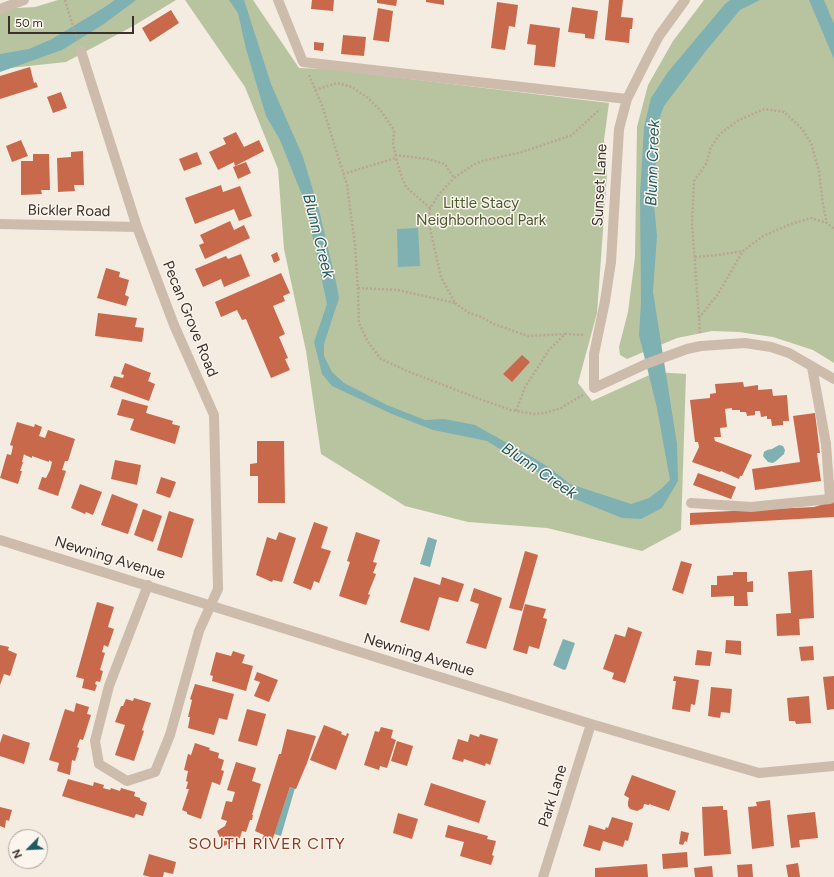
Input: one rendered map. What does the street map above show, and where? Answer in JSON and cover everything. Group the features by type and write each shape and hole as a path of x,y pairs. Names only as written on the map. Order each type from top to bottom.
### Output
{"street":[{"path":"0,9 24,0"},
{"path":"278,0 303,62 627,99"},
{"name":"Sunset Lane","path":"594,388 594,354 611,262 619,130 627,99 659,36 685,0"},
{"name":"Pecan Grove Road","path":"81,51 137,227 174,325 214,415 218,589 199,631 170,735 155,772 127,781 99,764 95,741 109,686 148,585"},
{"name":"Bickler Road","path":"0,224 137,227"},
{"path":"594,388 646,364 688,349 701,346 745,343 771,347 789,353 834,379"},
{"path":"690,503 751,507 830,499 826,444 812,367"},
{"name":"Newning Avenue","path":"0,540 591,724 759,773 834,766"},
{"name":"Park Lane","path":"543,877 591,724"}],"path":[{"path":"65,1 81,51"},
{"path":"303,62 323,108 347,186 355,244 359,323 368,342 381,359 407,371 485,401 516,411 533,414 545,413 561,408 594,388"},
{"path":"316,90 336,83 352,87 368,98 381,111 394,130 393,144 402,178 406,187 430,208"},
{"path":"455,303 441,277 430,224 430,208 440,193 454,178 473,165 482,161 522,152 572,135 596,112 616,98"},
{"path":"701,346 692,223 694,181 706,164 711,147 720,134 737,121 764,110 784,112 802,129 811,144 819,171 823,205 827,223"},
{"path":"343,174 396,157 428,159 445,164 454,178"},
{"path":"698,318 718,294 742,251 763,236 791,224 811,218 827,223 834,229"},
{"path":"695,257 742,251"},
{"path":"358,288 398,290 455,303 469,313 528,336 565,334 598,335"},
{"path":"516,411 525,387 549,350 565,334"}],"green space":[{"path":"58,0 176,0 135,25 66,62 0,69 0,9 35,7"},
{"name":"Little Stacy Neighborhood Park","path":"185,0 253,0 299,68 327,69 609,103 604,140 607,175 597,313 578,383 592,401 656,372 686,374 681,530 642,551 547,528 468,522 405,506 321,454 306,351 284,249 278,169 245,87"},
{"path":"704,0 834,0 834,363 813,350 773,337 739,332 712,331 677,338 627,359 620,355 619,347 628,312 635,257 637,127 648,85 673,41"}],"water":[{"path":"115,0 136,0 104,24 62,50 0,72 0,54 29,49 52,39"},
{"name":"Blunn Creek","path":"229,0 244,0 271,84 303,157 319,210 339,298 324,344 324,356 332,372 344,383 387,405 425,420 444,419 475,425 550,468 570,484 631,504 649,498 670,480 657,408 639,335 641,302 640,194 644,127 651,98 668,72 725,4 730,0 760,0 740,10 705,52 664,106 657,125 654,204 657,236 653,292 677,444 678,481 662,508 641,519 622,518 565,495 537,472 487,441 433,430 392,414 332,386 322,374 314,342 327,304 306,205 280,140 266,116 246,49 238,13"},
{"path":"809,0 824,0 834,24 834,59"},
{"path":"418,228 420,266 398,267 397,229"},
{"path":"779,445 783,446 785,450 784,454 773,463 768,462 763,456 764,452"},
{"path":"428,537 437,540 430,567 420,564"},
{"path":"563,639 575,643 566,669 564,670 553,665"},
{"path":"290,787 295,788 281,836 274,834"}],"building":[{"path":"312,0 334,0 333,11 311,9"},
{"path":"377,0 397,0 396,6 377,3"},
{"path":"426,0 444,0 444,5 426,2"},
{"path":"609,0 623,0 621,17 633,18 632,29 630,29 629,43 605,40"},
{"path":"497,2 518,5 515,27 509,26 505,50 491,48"},
{"path":"572,7 598,11 594,39 585,38 585,34 568,32"},
{"path":"378,8 393,11 389,42 373,40"},
{"path":"171,10 179,23 150,42 142,28"},
{"path":"530,24 560,28 555,67 534,65 536,45 527,44"},
{"path":"343,35 366,37 364,56 341,54"},
{"path":"314,42 324,43 323,51 314,50"},
{"path":"30,67 34,83 36,82 38,87 0,99 0,76"},
{"path":"61,92 67,108 53,113 47,97"},
{"path":"236,132 244,147 259,140 264,151 235,166 234,162 218,170 209,152 226,144 223,138"},
{"path":"21,140 28,156 12,162 6,146"},
{"path":"83,151 84,185 74,185 75,191 58,192 57,158 71,157 71,152"},
{"path":"197,152 202,164 184,171 179,159"},
{"path":"33,154 49,154 50,190 41,190 42,194 21,195 21,161 33,161"},
{"path":"246,162 251,173 238,179 233,167"},
{"path":"221,185 223,192 240,186 252,216 239,221 234,209 195,224 185,198"},
{"path":"230,221 234,230 244,225 250,238 205,259 199,245 204,243 200,235"},
{"path":"277,252 280,260 274,263 271,255"},
{"path":"241,254 250,276 224,287 221,279 203,287 195,269 226,256 228,259"},
{"path":"106,268 120,272 119,277 129,280 125,295 129,297 126,306 97,298"},
{"path":"281,273 290,293 283,296 285,301 273,306 285,334 279,337 288,358 285,359 290,370 271,378 246,319 242,320 237,310 221,317 215,302"},
{"path":"98,313 137,318 135,327 144,328 142,342 95,336"},
{"path":"522,355 530,362 512,382 503,374"},
{"path":"125,363 151,373 148,381 155,384 149,401 110,387 114,376 123,378 124,375 121,374"},
{"path":"743,382 744,387 758,385 758,390 772,389 773,396 787,395 789,421 783,421 783,425 772,426 771,419 767,419 767,416 761,417 760,411 755,411 755,415 747,416 746,412 740,412 740,410 732,410 732,408 725,409 727,427 720,428 721,437 714,437 715,441 752,455 742,476 740,476 739,479 721,471 720,472 692,462 699,447 698,442 695,442 690,400 710,398 710,394 716,393 715,384"},
{"path":"122,399 148,406 146,413 173,421 172,424 180,426 175,444 130,430 134,419 117,415"},
{"path":"815,413 820,453 817,453 821,481 755,490 752,469 800,462 793,416"},
{"path":"17,422 34,427 35,424 42,427 39,436 45,438 48,430 75,439 68,461 65,461 62,470 66,471 58,496 38,489 42,477 46,478 50,470 52,462 49,460 49,462 32,456 32,458 24,454 20,471 22,471 18,484 0,478 7,454 11,455 13,446 10,445"},
{"path":"257,441 284,441 285,503 258,503 258,476 250,476 250,464 257,463"},
{"path":"115,460 141,465 137,485 111,479"},
{"path":"698,473 736,487 731,499 693,485"},
{"path":"161,477 176,482 170,498 156,493"},
{"path":"80,484 102,492 93,515 86,512 85,514 71,508"},
{"path":"112,494 138,504 128,534 101,525"},
{"path":"834,501 834,517 690,525 690,513 814,507"},
{"path":"143,509 162,516 153,542 134,535"},
{"path":"169,511 194,519 182,558 157,550"},
{"path":"314,522 328,527 321,548 331,551 319,583 314,581 311,590 293,583"},
{"path":"279,532 296,538 282,582 273,580 272,582 256,575 267,537 276,540"},
{"path":"356,532 380,540 373,562 377,563 373,573 376,574 368,594 370,595 366,605 339,596 350,562 347,561"},
{"path":"525,551 538,555 522,611 509,608"},
{"path":"681,561 692,564 683,594 672,590"},
{"path":"812,570 814,618 799,619 800,635 777,636 776,614 791,613 788,572"},
{"path":"733,572 747,572 747,582 753,581 753,592 747,592 748,606 734,606 734,596 711,597 711,585 717,585 717,576 733,575"},
{"path":"414,577 440,585 442,577 464,584 458,602 439,597 429,631 400,622"},
{"path":"474,588 502,598 486,649 466,643 479,604 470,601"},
{"path":"97,602 114,607 108,627 114,629 108,647 104,645 102,652 105,653 100,670 103,671 100,682 96,681 95,684 97,685 95,691 82,688 84,679 76,677"},
{"path":"525,604 546,609 543,618 547,619 539,649 529,646 527,654 513,650"},
{"path":"628,627 642,632 625,683 612,679 614,673 603,669 615,634 625,637"},
{"path":"726,640 741,641 741,655 725,653"},
{"path":"0,645 9,647 8,650 17,654 10,676 4,674 0,685"},
{"path":"813,646 814,660 801,661 799,647"},
{"path":"697,650 712,652 710,666 695,665"},
{"path":"233,651 245,655 242,663 253,666 246,691 212,681 213,676 210,675 216,652 231,656"},
{"path":"257,672 278,680 269,702 254,696 260,682 254,680"},
{"path":"674,676 699,680 695,705 691,704 690,712 672,709 676,681 673,681"},
{"path":"834,676 834,709 827,710 823,677"},
{"path":"195,684 234,694 227,720 219,718 214,735 188,728 190,717 188,717 192,700 190,699"},
{"path":"711,687 732,689 730,713 721,712 720,718 708,716"},
{"path":"809,696 811,723 796,724 795,721 789,721 787,698"},
{"path":"134,698 151,703 134,761 115,755 125,725 115,722 121,706 123,706 126,699 133,701"},
{"path":"76,703 89,707 87,714 91,715 83,740 80,739 77,747 79,748 75,761 72,760 70,775 57,771 59,763 49,760 65,709 74,712"},
{"path":"247,709 266,714 257,746 238,741"},
{"path":"324,725 342,732 341,734 346,736 347,733 349,734 336,770 310,760"},
{"path":"381,727 393,730 391,738 396,740 387,768 380,766 379,770 364,765 375,731 379,732"},
{"path":"287,729 316,736 296,789 290,787 272,841 262,839 264,835 255,831 279,754 281,754"},
{"path":"3,734 30,743 24,764 0,756 0,743"},
{"path":"470,734 479,737 480,734 498,739 490,765 486,763 485,766 464,759 463,762 452,759 458,739 468,742"},
{"path":"397,741 413,746 407,766 391,761"},
{"path":"195,743 219,753 218,758 224,760 221,770 224,771 220,785 212,782 201,819 187,814 187,812 182,810 189,789 186,789 188,782 186,781 188,771 184,770 188,754 191,755"},
{"path":"236,762 256,768 252,781 261,784 252,815 252,820 250,820 246,832 242,831 240,838 224,846 217,831 225,826 227,821 221,819 226,801 232,802 235,792 227,790"},
{"path":"632,775 676,791 669,811 649,804 644,804 643,808 637,811 630,809 628,806 629,798 624,795"},
{"path":"68,779 93,786 94,782 104,785 103,788 110,790 111,788 120,791 121,788 135,792 134,796 147,803 143,816 136,814 134,818 62,796"},
{"path":"431,783 486,801 479,823 424,805"},
{"path":"770,800 774,846 752,849 748,807 757,806 756,802"},
{"path":"723,806 723,810 727,810 731,854 704,856 702,807"},
{"path":"0,807 12,810 9,821 6,820 5,828 0,826"},
{"path":"815,812 818,838 799,840 800,847 791,848 787,815"},
{"path":"398,813 418,819 412,839 393,833"},
{"path":"612,817 633,823 628,841 625,840 623,847 603,841 600,851 583,846 589,825 605,830 606,827 608,828"},
{"path":"448,825 488,836 487,839 496,841 491,865 460,856 464,842 445,837"},
{"path":"681,831 689,833 687,842 685,841 683,845 679,844"},
{"path":"687,852 688,867 663,869 662,854"},
{"path":"149,854 176,862 173,874 164,872 163,877 150,877 143,875"},
{"path":"798,863 800,877 788,877 786,865"},
{"path":"647,864 648,877 595,877 595,868"},
{"path":"752,864 753,877 738,877 737,865"},
{"path":"712,866 713,877 695,877 694,868"}],"district":[{"name":"SOUTH RIVER CITY","path":"267,844"}]}
